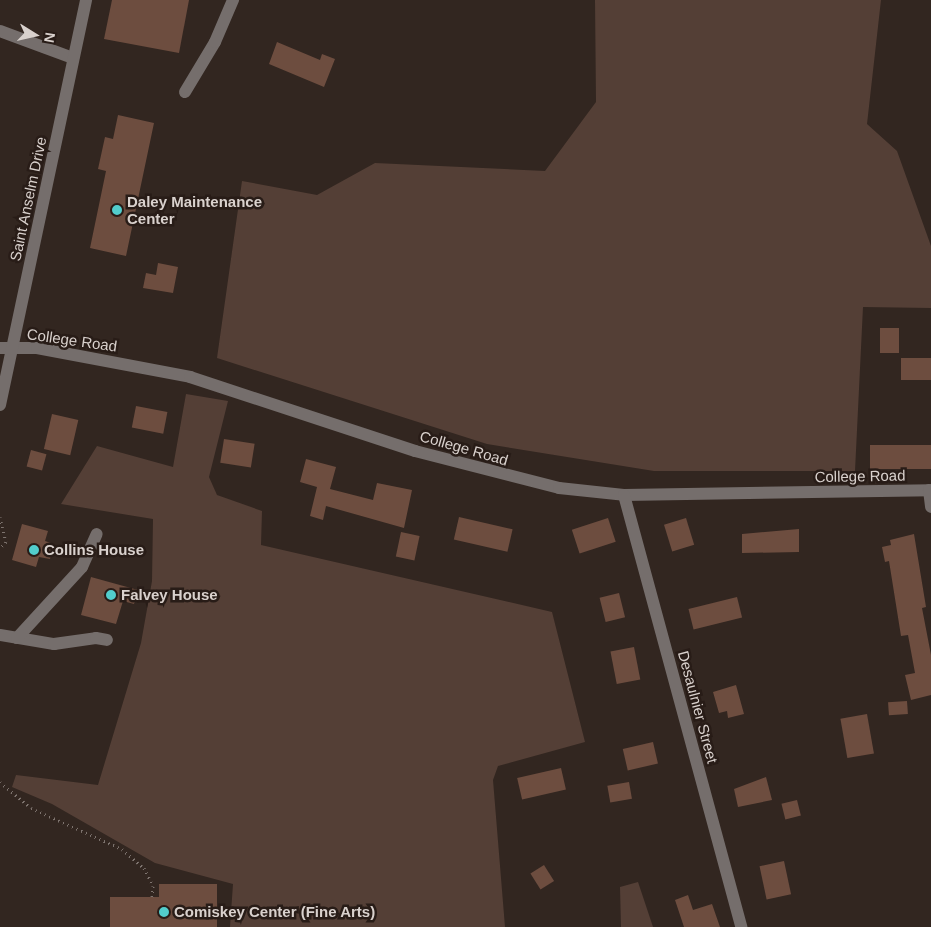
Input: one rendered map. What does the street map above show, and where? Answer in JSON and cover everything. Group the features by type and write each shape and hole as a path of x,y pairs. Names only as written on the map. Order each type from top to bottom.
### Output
{"street":[{"name":"Saint Anselm Drive","path":"0,405 14,348 86,0"},
{"path":"185,92 215,42 233,0"},
{"path":"0,31 74,58"},
{"name":"College Road","path":"0,348 37,348 160,370 489,472 559,488 624,495 930,490"},
{"path":"930,490 931,507"},
{"name":"Desaulnier Street","path":"624,495 741,927"},
{"path":"17,638 82,567 97,534"},
{"path":"0,634 54,644 96,638 107,640"}],"path":[{"path":"0,517 6,542 0,548"},
{"path":"0,782 31,808 122,849 144,868 153,886 152,897"}],"shaded area":[{"path":"595,0 881,0 867,124 897,151 931,246 931,308 863,307 855,471 654,471 487,444 217,358 242,181 317,195 375,163 545,171 596,102"},
{"path":"186,394 228,401 209,477 217,495 262,511 261,545 552,612 585,742 498,766 493,780 505,927 230,927 233,884 155,863 52,804 12,787 16,775 98,785 141,643 152,581 153,519 61,504 97,446 173,467"},
{"path":"638,882 653,927 621,927 620,887"}],"building":[{"path":"112,0 189,0 179,53 104,39"},
{"path":"277,42 320,60 322,54 335,59 324,87 269,64"},
{"name":"Daley Maintenance Center","path":"118,115 154,123 126,256 90,248 106,171 98,169 105,137 113,139"},
{"path":"158,263 178,267 173,293 143,288 146,273 156,275"},
{"path":"880,328 899,328 899,353 880,353"},
{"path":"901,358 931,358 931,380 901,380"},
{"path":"136,406 167,412 163,434 132,428"},
{"path":"52,414 78,420 70,455 44,449"},
{"path":"224,439 255,444 251,468 220,463"},
{"path":"870,445 931,445 931,469 870,469"},
{"path":"31,450 46,454 42,471 27,466"},
{"path":"306,459 336,467 330,489 373,500 377,483 412,490 404,528 326,506 323,520 310,516 317,487 300,482"},
{"path":"459,517 513,529 507,552 454,539"},
{"path":"608,518 616,542 580,554 572,530"},
{"path":"686,518 694,545 672,552 664,525"},
{"name":"Collins House","path":"22,524 48,531 45,541 54,544 50,559 39,557 36,567 12,560"},
{"path":"799,529 799,552 742,553 742,534"},
{"path":"401,532 420,536 414,560 396,556"},
{"path":"914,534 926,607 922,608 931,655 931,695 911,700 905,675 915,673 908,635 901,636 889,561 885,562 882,547 891,545 890,540"},
{"name":"Falvey House","path":"91,577 138,590 134,604 123,601 116,624 81,615"},
{"path":"619,593 625,617 606,622 600,598"},
{"path":"737,597 742,617 694,629 688,609"},
{"path":"634,647 640,679 617,684 610,652"},
{"path":"736,685 744,714 728,718 727,711 719,713 713,692"},
{"path":"907,701 908,714 889,715 888,702"},
{"path":"867,714 874,753 847,758 840,719"},
{"path":"653,742 658,763 628,770 623,749"},
{"path":"561,768 566,789 522,800 517,778"},
{"path":"766,777 772,800 738,807 734,789"},
{"path":"629,782 632,799 610,803 607,786"},
{"path":"797,800 801,816 785,819 781,804"},
{"path":"784,861 791,894 767,899 760,866"},
{"path":"544,865 554,881 540,890 530,873"},
{"name":"Comiskey Center (Fine Arts)","path":"159,884 217,884 217,927 110,927 110,897 159,897"},
{"path":"688,895 693,910 712,904 720,927 684,927 675,900"}],"place":[{"name":"Daley Maintenance Center","path":"117,210"},
{"name":"Collins House","path":"34,550"},
{"name":"Falvey House","path":"111,595"},
{"name":"Comiskey Center (Fine Arts)","path":"164,912"}]}
